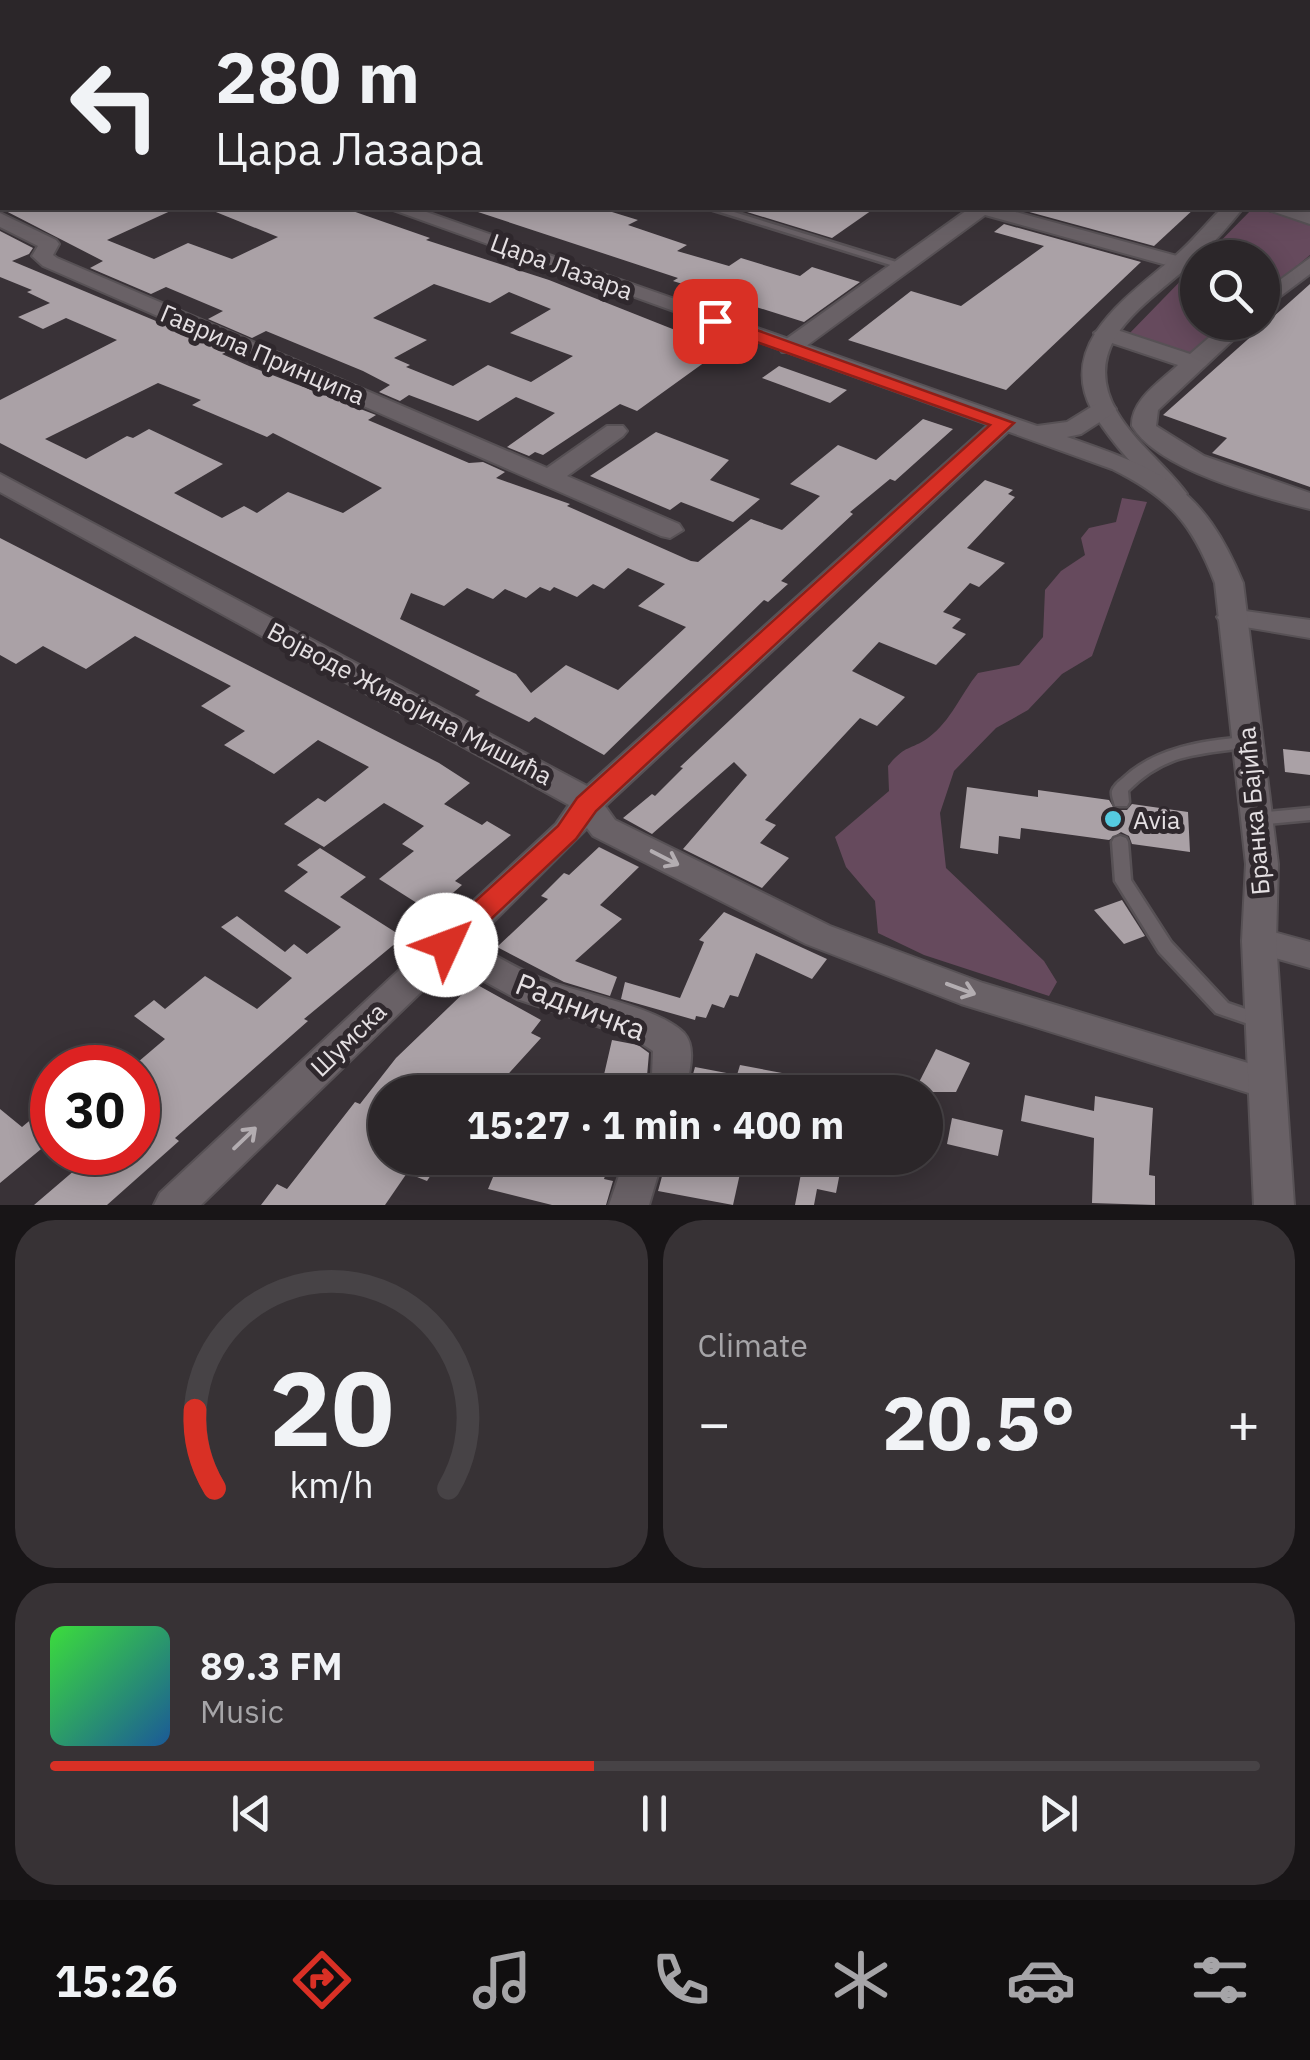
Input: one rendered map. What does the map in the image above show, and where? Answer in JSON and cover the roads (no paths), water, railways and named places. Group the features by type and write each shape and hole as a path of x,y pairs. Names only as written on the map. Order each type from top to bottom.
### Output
{"street":[{"name":"Цара Лазара","path":"404,210 1120,464 1174,494"},
{"path":"790,348 978,210"},
{"path":"988,210 1180,263"},
{"path":"1203,240 1231,210"},
{"path":"1280,210 1310,218"},
{"name":"Гаврила Принципа","path":"0,219 49,244 42,256 62,267 670,530"},
{"path":"1017,428 1073,429 1104,409 1094,382 1094,362 1106,333 1147,288 1180,264"},
{"path":"1280,289 1310,264"},
{"path":"1106,333 1193,363"},
{"path":"1220,340 1147,407 1142,417 1145,429 1159,444 1183,457 1310,502"},
{"name":"Бранка Бајића","path":"1104,409 1190,509 1217,553 1228,583 1262,864 1259,941 1274,1205"},
{"name":"Шумска","path":"174,1205 567,832 586,805 1017,428"},
{"path":"548,478 616,431"},
{"name":"Војводе Живојина Мишића","path":"0,482 555,781 582,798 604,828 818,935 974,994 1266,1083"},
{"path":"1231,617 1310,629"},
{"path":"1259,941 1310,956"},
{"name":"Радничка","path":"446,945 530,989 646,1028 672,1044 671,1075"},
{"path":"628,1205 638,1175"}],"lane":[{"path":"719,210 901,265"},
{"path":"1121,802 1120,790 1131,776 1200,744 1248,742"},
{"path":"1257,819 1310,814"},
{"path":"1120,842 1123,881 1166,947 1222,1008 1266,1023"}],"place":[{"name":"Avia","path":"1113,819"}]}
